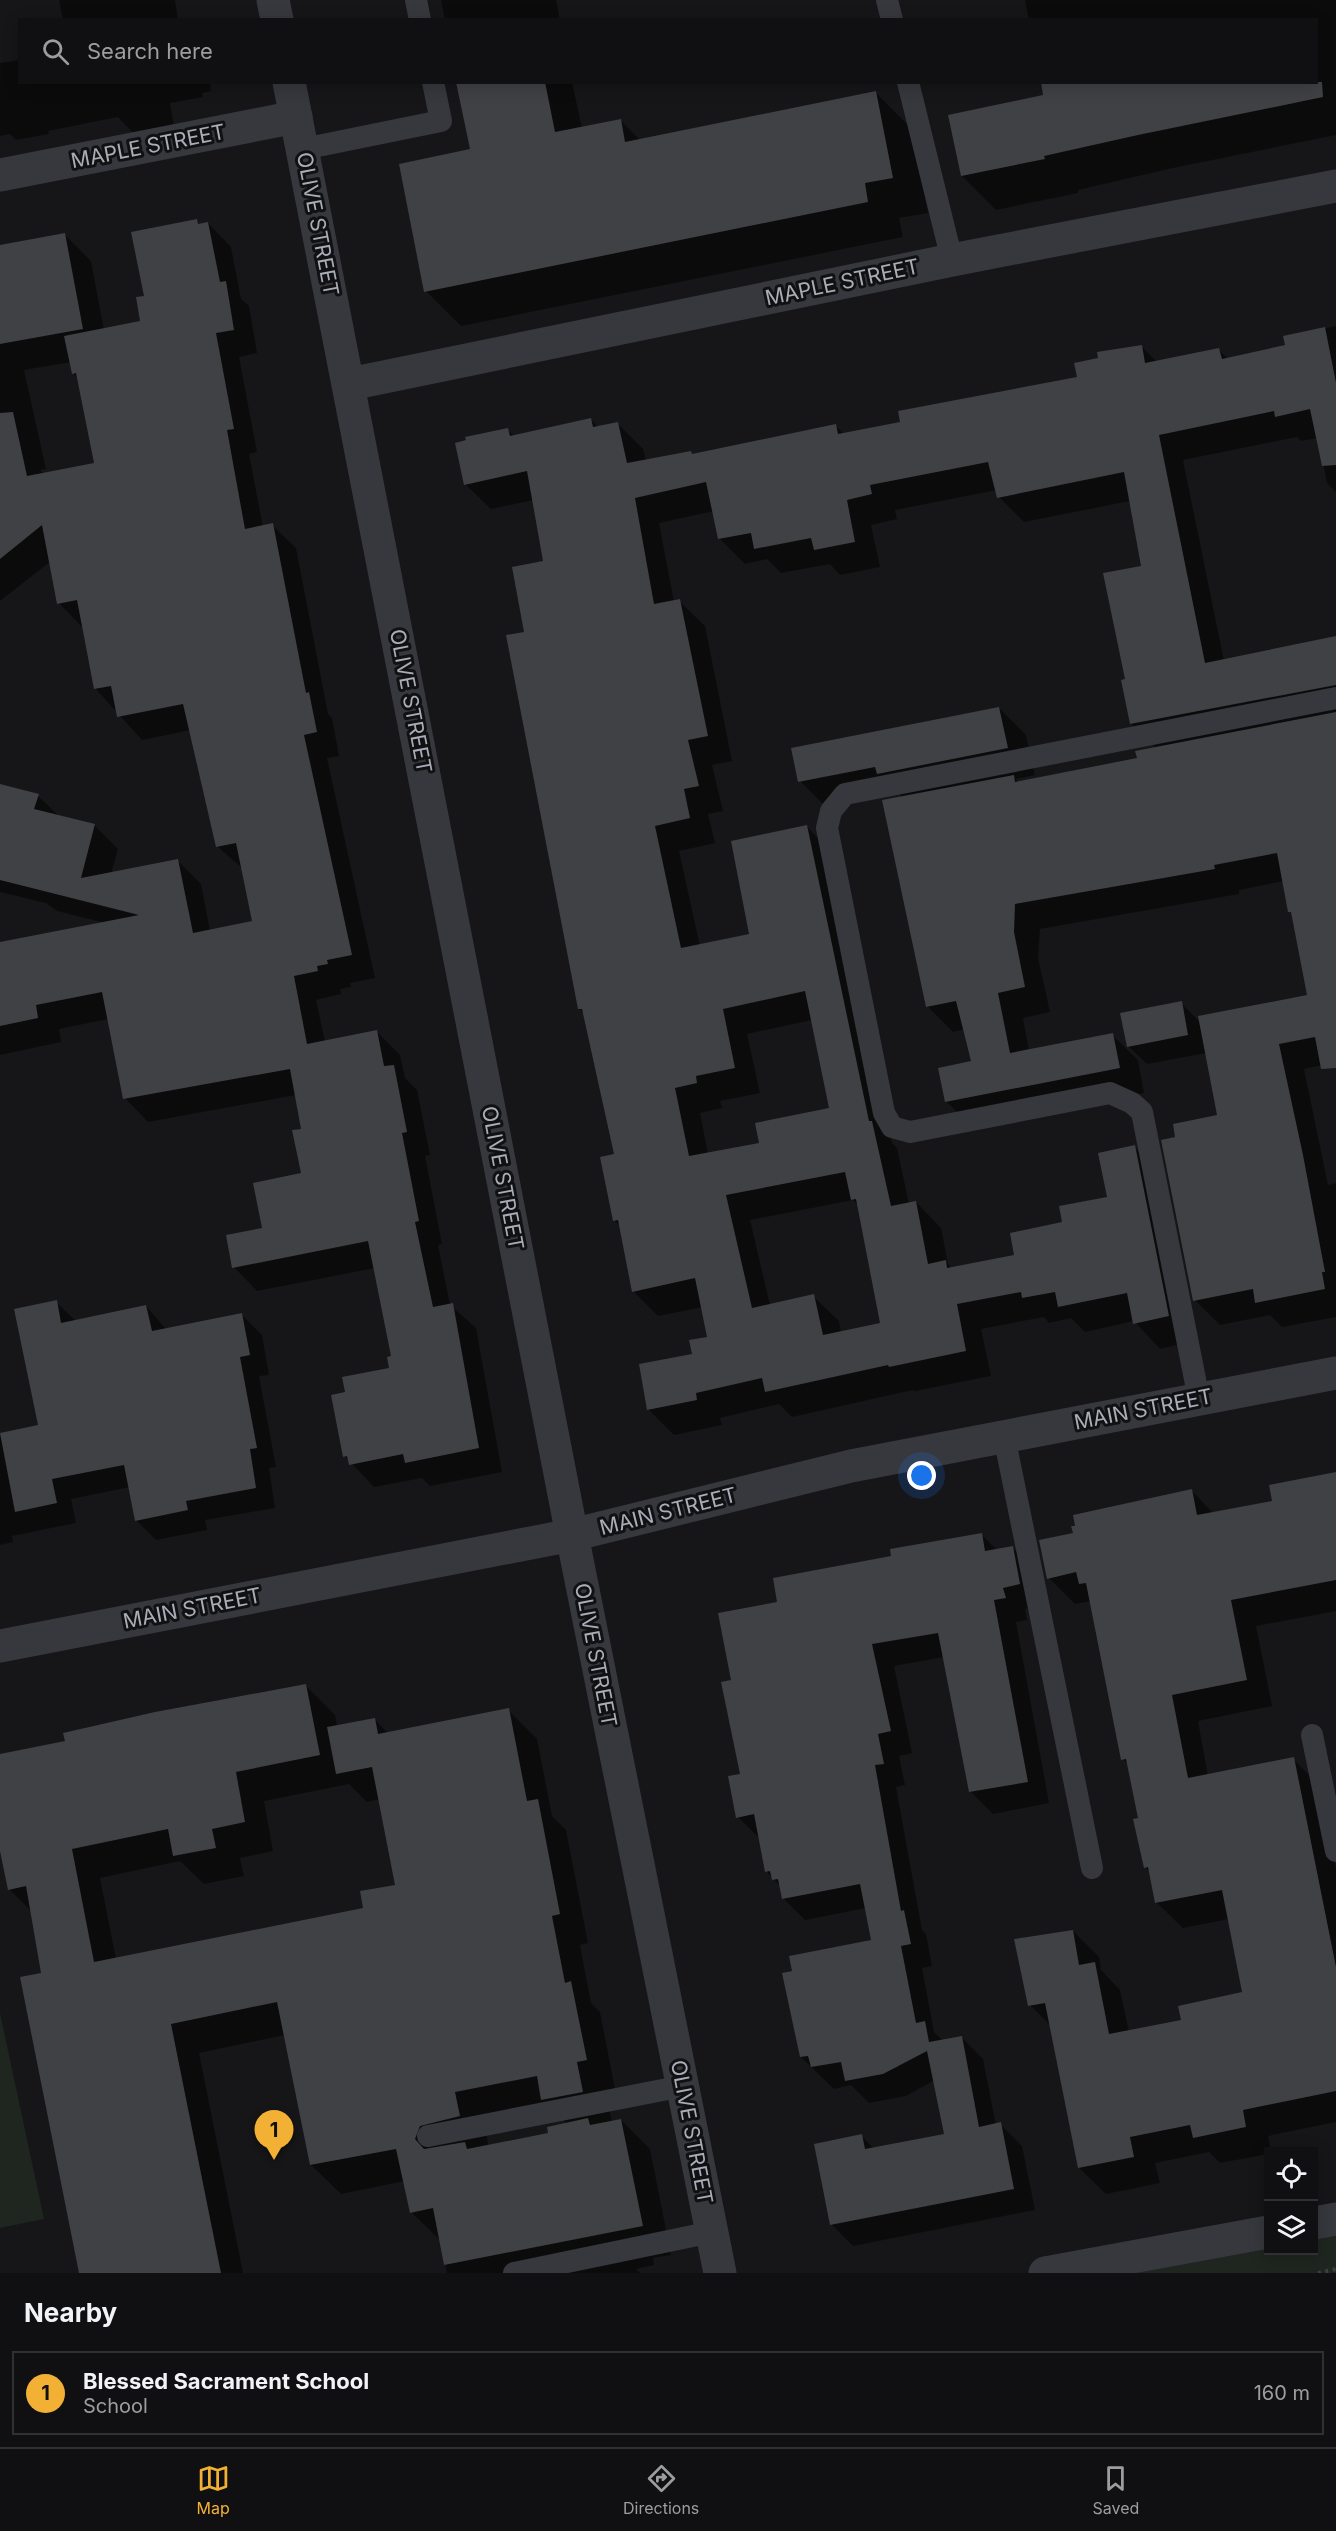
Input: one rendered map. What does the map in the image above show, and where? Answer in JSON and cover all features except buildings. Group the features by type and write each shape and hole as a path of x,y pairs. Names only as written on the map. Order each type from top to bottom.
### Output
{"street":[{"path":"273,0 277,18"},
{"name":"OLIVE STREET","path":"289,84 350,384 572,1535 720,2273"},
{"name":"MAPLE STREET","path":"0,176 296,117"},
{"name":"MAPLE STREET","path":"350,384 952,260 1336,186"},
{"name":"MAIN STREET","path":"0,1646 572,1535 851,1466 1336,1373"},
{"path":"1318,2222 1336,2219"},
{"path":"1045,2273 1264,2233"}],"lane":[{"path":"416,0 420,18"},
{"path":"887,0 892,18"},
{"path":"303,149 441,121 433,84"},
{"path":"908,84 952,260"},
{"path":"1199,1399 1142,1112 1132,1103 1110,1093 910,1132 892,1127 884,1113 826,828 831,811 845,794 1336,698"},
{"path":"1004,1437 1092,1868"},
{"path":"1312,1735 1336,1851"},
{"path":"428,2136 683,2086"},
{"path":"514,2273 712,2232"}],"path":[{"path":"1318,2273 1336,2270"}],"shaded area":[{"path":"0,2013 44,2219 0,2228"},
{"path":"1336,2220 1336,2273 1070,2273 1264,2235 1264,2255 1318,2255 1318,2224"}],"place":[{"name":"Blessed Sacrament School","path":"274,2160"}]}
